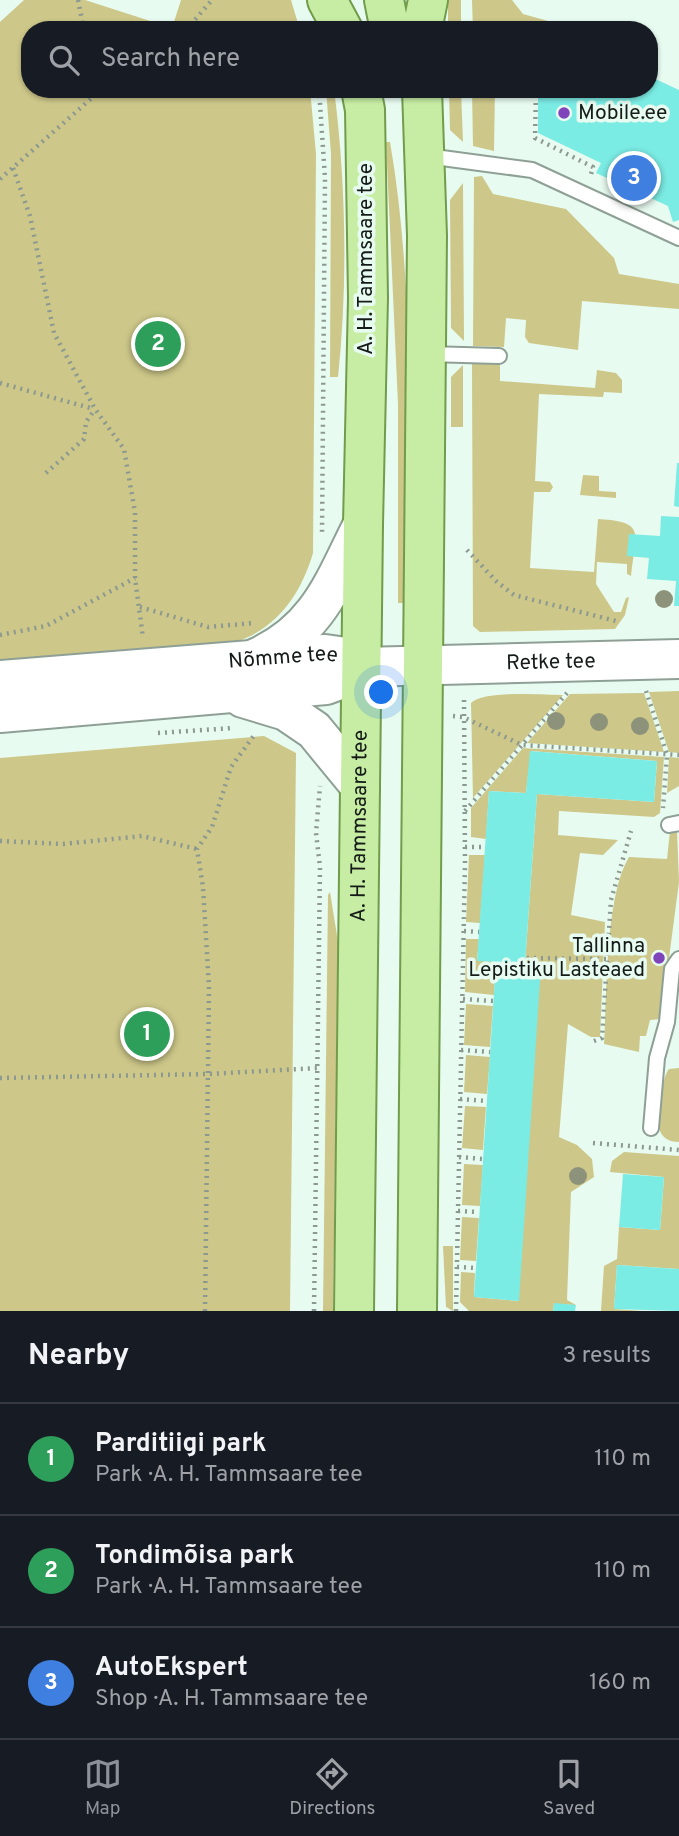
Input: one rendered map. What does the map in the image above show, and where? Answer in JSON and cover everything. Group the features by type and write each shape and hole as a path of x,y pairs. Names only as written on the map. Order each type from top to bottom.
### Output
{"main road":[{"path":"327,0 340,21"},
{"path":"339,0 343,21"},
{"path":"384,0 388,21"},
{"path":"413,0 418,21"},
{"path":"422,21 428,0"},
{"name":"A. H. Tammsaare tee","path":"354,1311 368,298 365,110 362,98"},
{"path":"403,98 426,156"},
{"path":"417,1311 424,666 426,156 423,98"}],"street":[{"path":"249,661 275,650 314,616 329,597 363,524"},
{"name":"Nõmme tee","path":"0,680 325,654 346,657 362,667 345,678 326,685 0,713"},
{"name":"Retke tee","path":"362,667 679,659"},
{"path":"224,693 286,711 314,730 360,786"}],"lane":[{"path":"426,156 532,170 679,238"},
{"path":"425,354 499,356"},
{"path":"651,1128 657,1058 667,1022 673,969 679,959"}],"path":[{"path":"78,0 83,21"},
{"path":"194,21 212,0"},
{"path":"86,98 86,103"},
{"path":"0,179 92,98"},
{"path":"320,98 324,152 322,536"},
{"path":"536,98 535,138 593,167 586,194"},
{"path":"13,168 30,216 54,333 95,409 124,449 135,512 135,578 143,644"},
{"path":"0,383 95,409"},
{"path":"46,472 84,439 86,422 95,409"},
{"path":"467,550 497,582 514,595 620,622"},
{"path":"0,635 46,626 135,578"},
{"path":"140,607 208,627 260,623"},
{"path":"644,685 667,754 670,821"},
{"path":"464,812 573,687"},
{"path":"456,1311 464,931 465,690"},
{"path":"463,716 522,745 679,755"},
{"path":"153,734 261,726 232,767 212,827 197,849 203,887 209,988 205,1311"},
{"path":"314,1311 320,867 316,832 321,773"},
{"path":"594,1041 602,1038 611,900 631,831"},
{"path":"0,841 87,843 142,836 197,849"},
{"path":"465,847 485,847"},
{"path":"464,931 479,932"},
{"path":"527,958 607,959"},
{"path":"462,999 493,1001"},
{"path":"461,1051 490,1052"},
{"path":"0,1078 208,1074 318,1068"},
{"path":"460,1099 487,1101"},
{"path":"593,1143 679,1150"},
{"path":"459,1156 483,1159"},
{"path":"458,1211 479,1212"},
{"path":"457,1267 476,1268"}],"shaded area":[{"path":"24,0 85,0 150,21 21,21 21,98 311,98 316,154 313,553 302,582 285,608 263,628 235,642 0,662 0,22"},
{"path":"181,0 291,0 297,21 174,21"},
{"path":"448,0 461,0 461,21 448,21"},
{"path":"472,0 512,0 523,14 548,21 473,21"},
{"path":"327,98 335,98 343,197 343,306 338,377 330,377 331,154"},
{"path":"449,98 461,98 463,142 450,130"},
{"path":"472,98 495,98 494,151 473,146"},
{"path":"386,142 390,142 398,199 407,314 408,603 398,603 398,404"},
{"path":"482,176 493,194 566,209 614,258 619,274 679,284 679,309 582,301 578,350 529,343 525,337 526,320 506,318 504,347 473,346 474,177"},
{"path":"463,183 464,341 451,328 450,200"},
{"path":"472,361 500,363 500,381 595,388 597,370 616,373 622,380 622,393 604,392 603,397 539,394 535,481 550,482 553,487 550,492 534,492 530,568 594,572 598,519 625,523 631,527 636,540 631,576 627,574 627,564 597,562 596,584 614,612 621,612 626,598 629,597 625,615 615,629 480,632 473,626"},
{"path":"463,365 463,427 451,427 451,377"},
{"path":"583,475 599,476 599,491 616,492 616,498 580,495"},
{"path":"679,691 679,753 669,752 649,692"},
{"path":"644,693 664,752 527,743 570,694"},
{"path":"563,695 473,798 471,703 488,696"},
{"path":"264,736 296,753 290,1311 0,1311 0,758"},
{"path":"523,748 664,757 660,813 654,817 559,811 558,835 618,840 603,855 580,853 571,915 605,922 600,1037 591,1037 568,1024 559,1137 577,1145 592,1159 594,1177 571,1192 567,1300 576,1305 554,1304 553,1311 469,1311 460,1302 461,1272 475,1273 474,1297 518,1301 525,964 537,794 654,802 657,761 531,751 526,793 489,791 486,839 471,837 471,808"},
{"path":"669,757 679,758 679,786 667,793"},
{"path":"677,830 679,882 661,1019 650,1020 646,1036 640,1036 639,1052 604,1044 611,920 621,874 629,857 667,859 670,831"},
{"path":"469,855 485,855 480,923 466,922"},
{"path":"330,892 338,942 333,1311 323,1311 328,895"},
{"path":"466,939 479,939 477,960 496,962 494,995 465,992"},
{"path":"466,1004 493,1006 490,1047 464,1045"},
{"path":"466,1055 490,1057 487,1094 464,1092"},
{"path":"679,1068 679,1142 670,1141 663,1136 659,1126 659,1109 666,1073 669,1069"},
{"path":"465,1106 486,1107 483,1150 462,1148"},
{"path":"624,1152 679,1156 679,1269 617,1265 614,1309 643,1311 601,1311 604,1266 617,1259 619,1227 660,1230 664,1177 610,1172 612,1161"},
{"path":"464,1164 483,1165 480,1206 462,1205"},
{"path":"462,1217 479,1218 476,1261 460,1260"},
{"path":"443,1246 453,1246 453,1311 446,1307"}],"building":[{"path":"658,80 679,90 679,220 673,222 668,206 596,173 601,163 538,133 538,98 658,98"},
{"path":"679,463 679,507 674,506"},
{"path":"661,516 679,517 679,606 674,606 676,581 647,579 649,558 627,556 629,534 660,536"},
{"path":"530,751 657,761 654,802 537,794 525,964 541,965 519,1301 474,1297 496,962 477,961 489,791 526,793"},
{"path":"623,1174 664,1177 660,1230 619,1227"},
{"path":"617,1265 679,1269 679,1311 614,1309"},
{"path":"554,1303 576,1305 575,1311 553,1311"}],"place":[{"name":"Mobile.ee","path":"564,113"},
{"name":"AutoEkspert","path":"634,178"},
{"name":"Tondimõisa park","path":"158,344"},
{"name":"Tallinna Lepistiku Lasteaed","path":"659,958"},
{"name":"Parditiigi park","path":"147,1034"}]}
